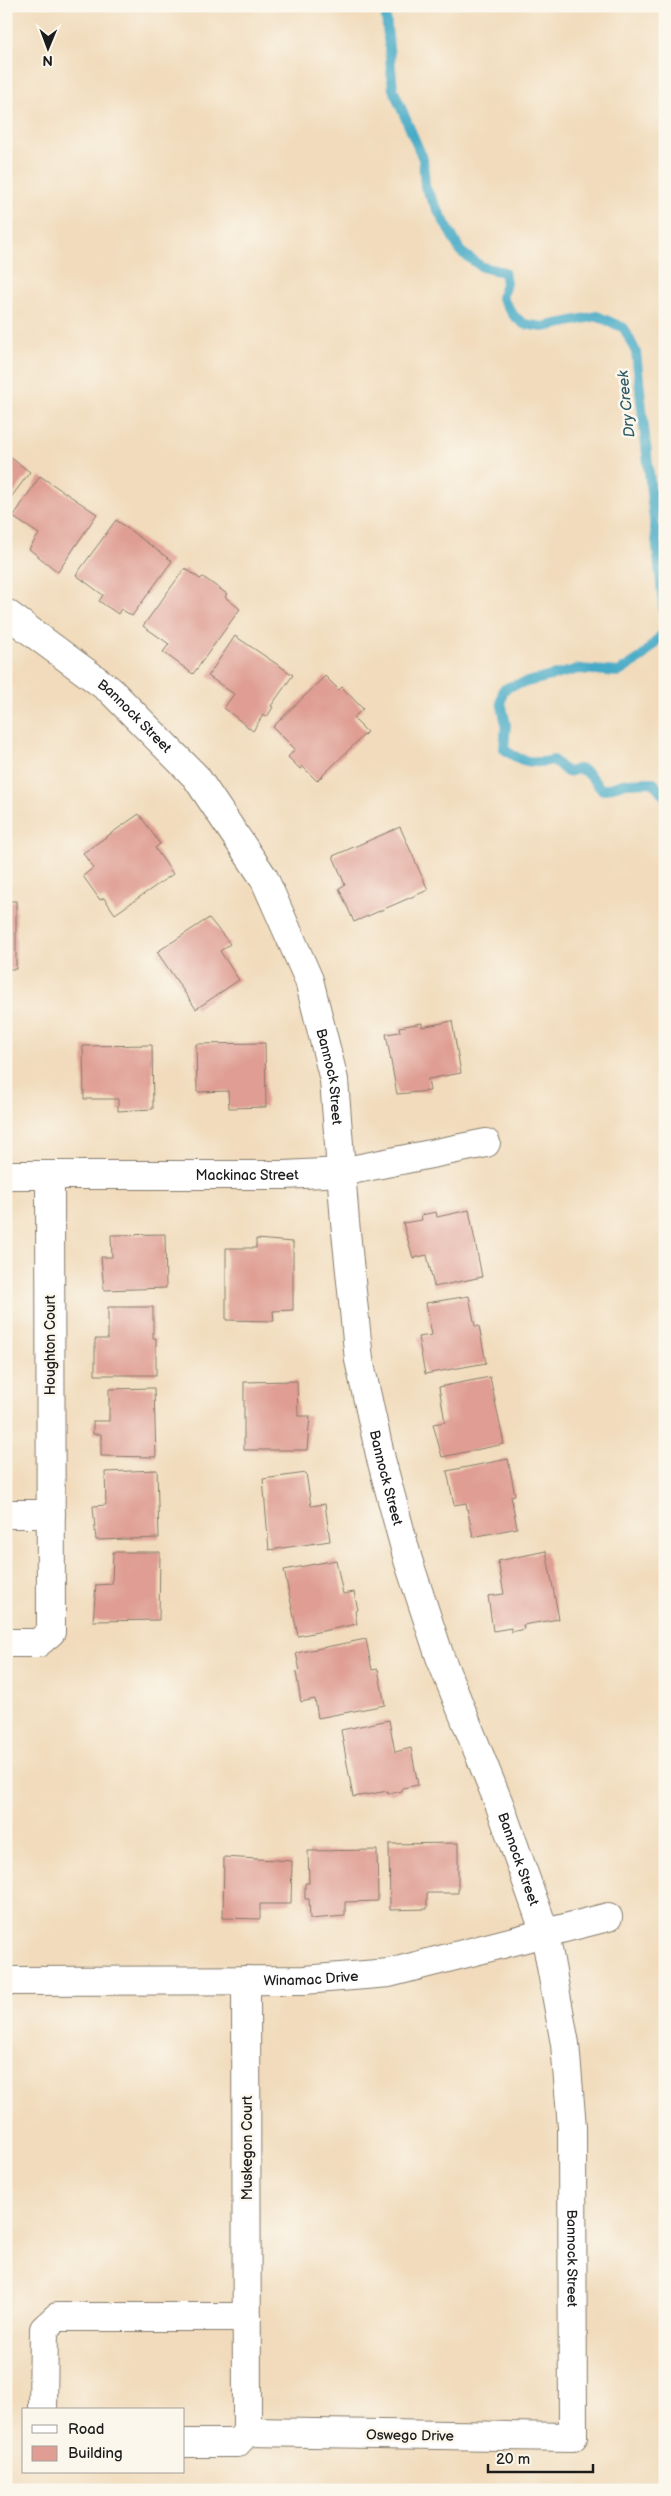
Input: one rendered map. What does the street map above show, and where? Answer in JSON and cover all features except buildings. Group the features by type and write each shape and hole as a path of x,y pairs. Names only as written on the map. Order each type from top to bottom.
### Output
{"street":[{"name":"Bannock Street","path":"6,612 110,690 196,777 264,878 309,980 334,1080 341,1172 360,1360 380,1459 408,1560 440,1657 500,1806 545,1933 565,2044 572,2127 573,2437"},
{"name":"Mackinac Street","path":"6,1175 286,1175 341,1172 486,1143"},
{"name":"Houghton Court","path":"6,1643 38,1643 51,1632 50,1175"},
{"path":"6,1514 51,1514"},
{"name":"Winamac Drive","path":"6,1980 304,1980 388,1973 608,1917"},
{"name":"Muskegon Court","path":"246,1980 246,2432"},
{"path":"43,2408 44,2330 56,2317 247,2317"},
{"path":"185,2443 237,2443 246,2432"},
{"name":"Oswego Drive","path":"246,2432 573,2437"}],"waterway":[{"name":"Dry Creek","path":"385,6 393,89 423,159 425,187 461,252 482,267 504,272 506,283 502,298 514,316 524,324 543,327 597,316 624,328 636,352 665,622"},
{"name":"Dry Creek","path":"665,631 642,657 619,672 579,669 511,686 503,690 501,702 506,724 504,749 509,753 533,762 553,760 567,772 577,769 582,770 589,774 603,790 626,783 653,782 665,797"}]}
